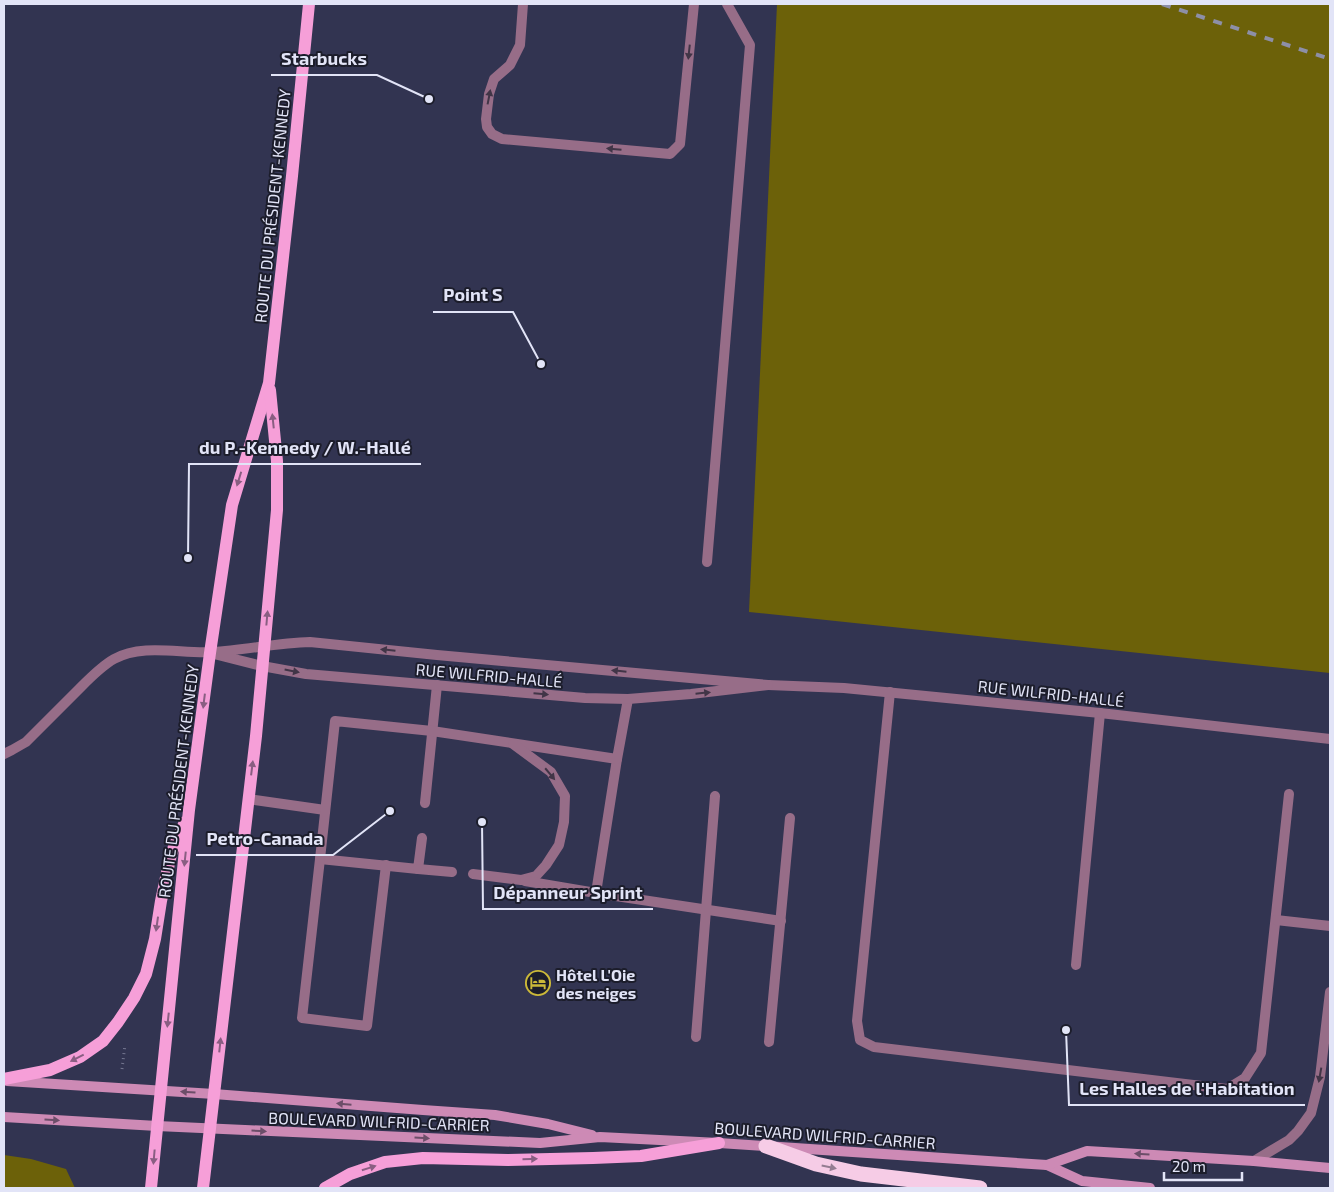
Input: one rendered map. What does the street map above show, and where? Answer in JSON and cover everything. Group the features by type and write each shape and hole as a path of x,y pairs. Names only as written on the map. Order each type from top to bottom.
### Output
{"highway":[{"path":"766,1146 816,1164 861,1174 980,1188"}],"main road":[{"name":"ROUTE DU PRÉSIDENT-KENNEDY","path":"151,1188 189,810 232,505 269,382 309,4"},
{"name":"ROUTE DU PRÉSIDENT-KENNEDY","path":"203,1188 256,736 277,510 277,461 269,382"},
{"path":"4,1080 50,1070 80,1057 103,1041 118,1022 134,998 146,974 155,939 160,901 171,854 189,810"},
{"path":"325,1188 350,1174 385,1162 423,1158 508,1160 641,1156 720,1143"}],"street":[{"path":"523,4 520,45 510,65 494,79 489,94 486,119 492,134 502,139 670,154 680,144 694,4"},
{"path":"707,562 750,45 727,4"},
{"name":"RUE WILFRID-HALLÉ","path":"4,754 26,742 100,668 116,658 127,654 164,650 210,653 296,642 768,685 890,692 1330,739"},
{"name":"RUE WILFRID-HALLÉ","path":"210,653 262,666 306,674 585,698 628,699 768,685"},
{"path":"425,803 436,685"},
{"path":"890,692 857,1021 860,1040 874,1047 1227,1089 1245,1078 1262,1053 1289,794"},
{"path":"596,893 628,699"},
{"path":"1076,965 1100,713"},
{"path":"386,865 367,1026 302,1018 335,721 432,731 617,759"},
{"path":"512,743 550,772 565,796 564,822 560,845 536,876 521,880"},
{"path":"696,1037 715,796"},
{"path":"248,799 325,810"},
{"path":"769,1042 790,818"},
{"path":"418,869 422,838"},
{"path":"320,859 452,872"},
{"path":"473,874 781,920"},
{"path":"1276,920 1330,926"},
{"path":"1254,1161 1289,1140 1311,1113 1320,1076 1330,992"},
{"name":"BOULEVARD WILFRID-CARRIER","path":"4,1080 495,1115 548,1124 600,1138"},
{"name":"BOULEVARD WILFRID-CARRIER","path":"4,1117 211,1129 540,1142 600,1138 720,1143 1047,1165 1082,1181 1150,1188"},
{"name":"BOULEVARD WILFRID-CARRIER","path":"1047,1165 1087,1151 1254,1161 1330,1168"}],"path":[{"path":"122,1069 126,1039"}],"shaded area":[{"path":"777,4 1330,4 1330,673 749,612"},
{"path":"4,1155 31,1159 66,1169 75,1188 4,1188"}],"railway":[{"path":"1162,4 1330,59"}],"place":[{"name":"Starbucks","path":"429,99"},
{"name":"Point S","path":"541,364"},
{"name":"du P.-Kennedy / W.-Hallé","path":"188,558"},
{"name":"Petro-Canada","path":"390,811"},
{"name":"Dépanneur Sprint","path":"482,822"},
{"name":"Hôtel L'Oie des neiges","path":"538,983"},
{"name":"Les Halles de l'Habitation","path":"1066,1030"}]}
